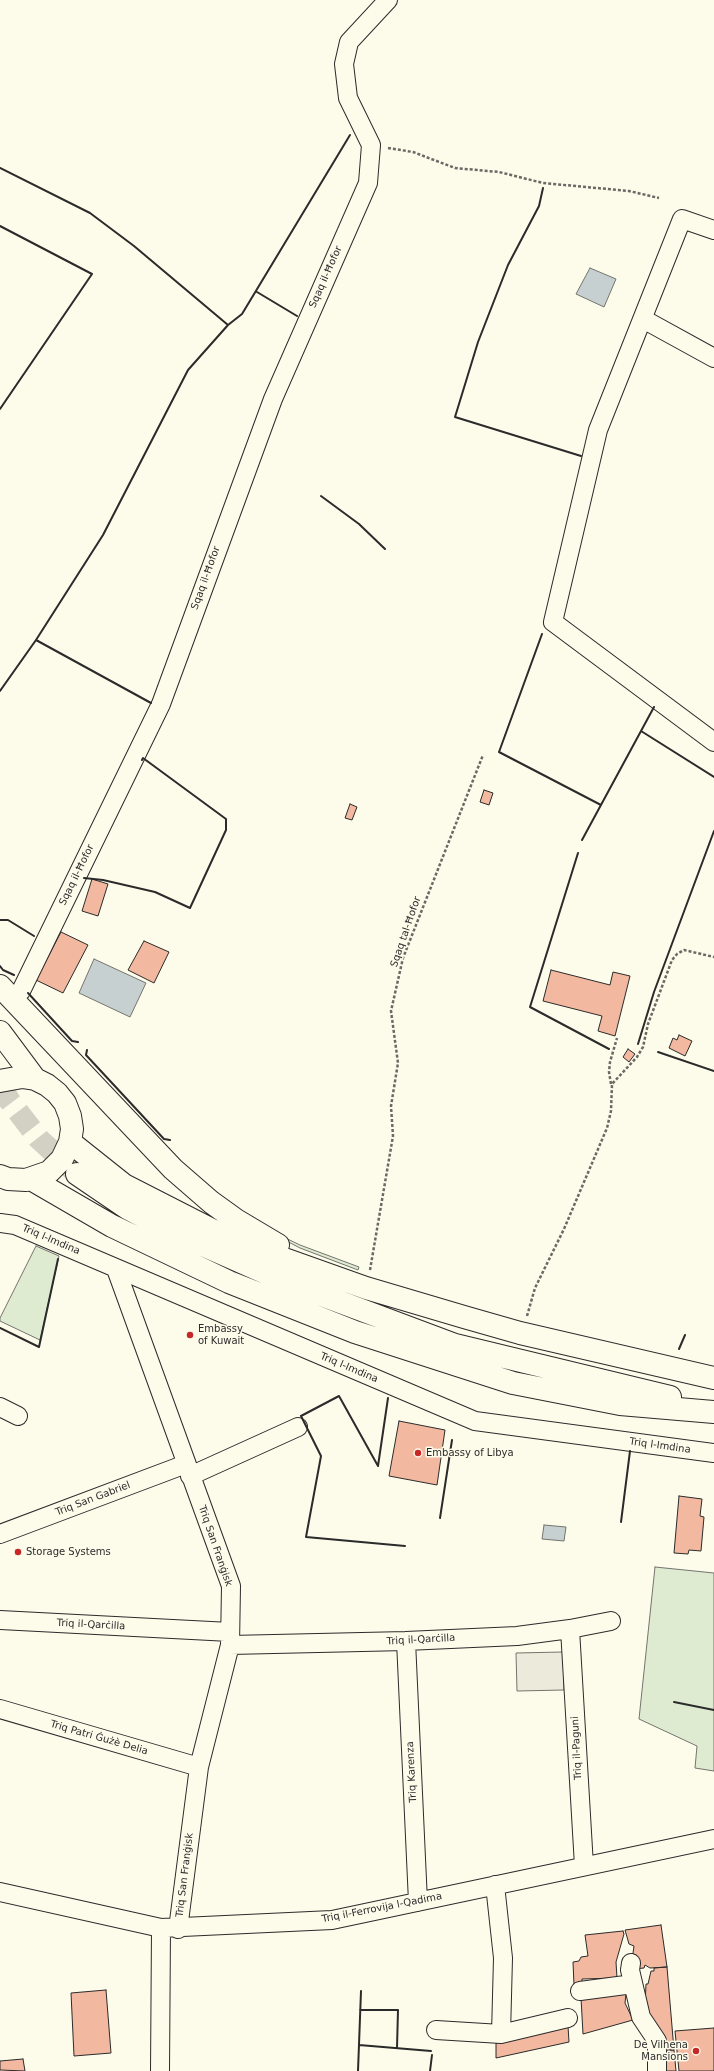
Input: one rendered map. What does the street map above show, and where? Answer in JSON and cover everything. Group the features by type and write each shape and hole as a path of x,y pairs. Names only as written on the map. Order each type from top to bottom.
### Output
{"highway":[{"path":"6,993 151,1147 192,1187 236,1220 268,1240 359,1285"},
{"path":"0,1032 35,1079"},
{"path":"0,1081 22,1077 35,1079 47,1085 57,1093 65,1103 70,1116 72,1129 70,1142 62,1159 48,1172 26,1180"},
{"path":"70,1142 98,1163 110,1176 142,1195 214,1231 262,1252 359,1285 520,1333 714,1378"},
{"path":"77,1174 127,1208 210,1249 284,1281 455,1345 714,1408"},
{"path":"0,1176 26,1180 112,1226 222,1279 355,1332 513,1383 620,1404 714,1412"}],"street":[{"path":"371,145 348,98 344,64 349,42 388,0"},
{"name":"Sqaq il-Ħofor","path":"6,993 21,991 160,704 273,399 368,183 371,145"},
{"path":"714,230 682,219 598,430 553,622 714,742"},
{"path":"643,319 714,358"},
{"name":"Triq l-Imdina","path":"0,1223 15,1224 116,1269 476,1421 714,1453"},
{"name":"Triq San Franġisk","path":"116,1269 231,1586 230,1639 199,1767 178,1929"},
{"path":"0,1408 18,1416"},
{"name":"Triq San Gabriel","path":"0,1534 188,1470 298,1427"},
{"name":"Triq il-Qarċilla","path":"0,1620 230,1639 406,1641 517,1636 570,1629 611,1620"},
{"name":"Triq il-Paguni","path":"570,1629 584,1866"},
{"name":"Triq Karenza","path":"406,1641 418,1902"},
{"name":"Triq Patri Ġużè Delia","path":"0,1709 199,1767"},
{"name":"Triq il-Ferrovija l-Qadima","path":"0,1892 160,1928 178,1929 332,1920 714,1839"},
{"path":"495,1885 503,1958 501,2034"},
{"path":"160,1928 160,2071"},
{"path":"631,1963 630,1970 641,2017 657,2041 657,2071"},
{"path":"580,1991 633,1984"},
{"path":"436,2030 501,2034 568,2018"}],"path":[{"path":"371,145 413,152 455,168 499,172 543,183 630,191 659,198"},
{"name":"Sqaq tal-Ħofor","path":"359,1285 393,1136 391,1106 398,1063 391,1011 403,958 483,755"},
{"path":"612,1084 637,1057 642,1047 648,1024 668,971 677,954 684,950 714,957"},
{"path":"520,1333 535,1288 564,1229 607,1128 612,1111 612,1084 610,1067 617,1038"}],"green space":[{"path":"224,1200 275,1233 300,1245 359,1267 358,1270 300,1248 275,1235 247,1219"},
{"path":"36,1246 59,1256 40,1340 0,1321 0,1318"},
{"path":"655,1567 714,1573 714,1771 695,1768 697,1746 639,1719"}],"shaded area":[{"path":"590,268 616,279 604,307 576,294"},
{"path":"94,959 146,983 130,1017 79,993"},
{"path":"544,1525 566,1527 564,1541 542,1539"},
{"path":"563,1652 564,1690 517,1691 516,1653"}],"building":[{"path":"484,790 493,793 489,805 480,802"},
{"path":"350,804 357,807 352,820 345,818"},
{"path":"92,879 108,884 98,916 82,911"},
{"path":"61,932 88,945 63,993 36,980"},
{"path":"144,941 169,952 154,983 128,970"},
{"path":"551,970 610,985 613,972 630,976 615,1036 598,1031 602,1016 543,1001"},
{"path":"679,1035 692,1041 685,1056 669,1048 673,1038 677,1040"},
{"path":"628,1049 635,1054 629,1062 623,1057"},
{"name":"Embassy of Libya","path":"399,1421 445,1430 437,1485 389,1476"},
{"path":"679,1496 702,1499 700,1516 704,1517 701,1551 689,1550 688,1554 674,1553"},
{"path":"661,1925 667,1967 650,1968 645,1965 644,1968 634,1969 632,1960 634,1946 629,1944 625,1930"},
{"path":"623,1931 624,1934 616,1962 617,1978 582,1979 582,1984 574,1985 573,1962 579,1961 581,1957 588,1956 585,1935"},
{"path":"667,1967 674,2050 662,2050 645,2006 646,1984 648,1984 651,1971 654,1971 654,1968"},
{"path":"106,1990 111,2053 74,2056 71,1993"},
{"path":"626,1994 625,2003 633,2020 583,2034 581,1998"},
{"path":"568,2026 569,2042 496,2058 496,2043"},
{"name":"De Vilhena Mansions","path":"714,2028 714,2071 679,2071 675,2031"},
{"path":"662,2050 674,2050 676,2071 664,2071"},
{"path":"23,2059 25,2071 0,2070 0,2061"}],"tunnel":[{"path":"0,1084 9,1100 39,1139 75,1172"}],"wall":[{"path":"0,691 36,640 103,535 188,370 228,325 242,314 350,135"},
{"path":"0,168 90,213 134,246 228,325"},
{"path":"543,188 539,206 508,265 478,342 455,417 581,456"},
{"path":"0,226 92,274 0,409"},
{"path":"257,292 297,316"},
{"path":"321,496 359,524 385,549"},
{"path":"542,634 499,752 601,805"},
{"path":"36,640 151,703"},
{"path":"582,840 654,707"},
{"path":"641,731 714,777"},
{"path":"84,878 103,880 155,892 190,908 226,830 226,819 143,758 142,760"},
{"path":"638,1044 654,992 714,831"},
{"path":"578,853 530,1007 609,1049"},
{"path":"0,920 8,920 34,936"},
{"path":"0,966 3,970 14,975"},
{"path":"28,993 72,1041 78,1042"},
{"path":"87,1050 86,1055 164,1139 170,1140"},
{"path":"658,1052 714,1071"},
{"path":"0,1328 39,1347 58,1259"},
{"path":"679,1349 685,1335"},
{"path":"388,1398 378,1466 339,1396 301,1416 321,1456 306,1537 405,1546"},
{"path":"440,1518 452,1440"},
{"path":"621,1522 630,1451"},
{"path":"674,1702 714,1710"},
{"path":"358,2071 361,1991"},
{"path":"360,2010 398,2010 397,2048"},
{"path":"359,2045 431,2051"},
{"path":"430,2071 432,2055"}],"place":[{"name":"Embassy of Kuwait","path":"190,1335"},
{"name":"Embassy of Libya","path":"418,1453"},
{"name":"Storage Systems","path":"18,1552"},
{"name":"De Vilhena Mansions","path":"696,2051"}]}
